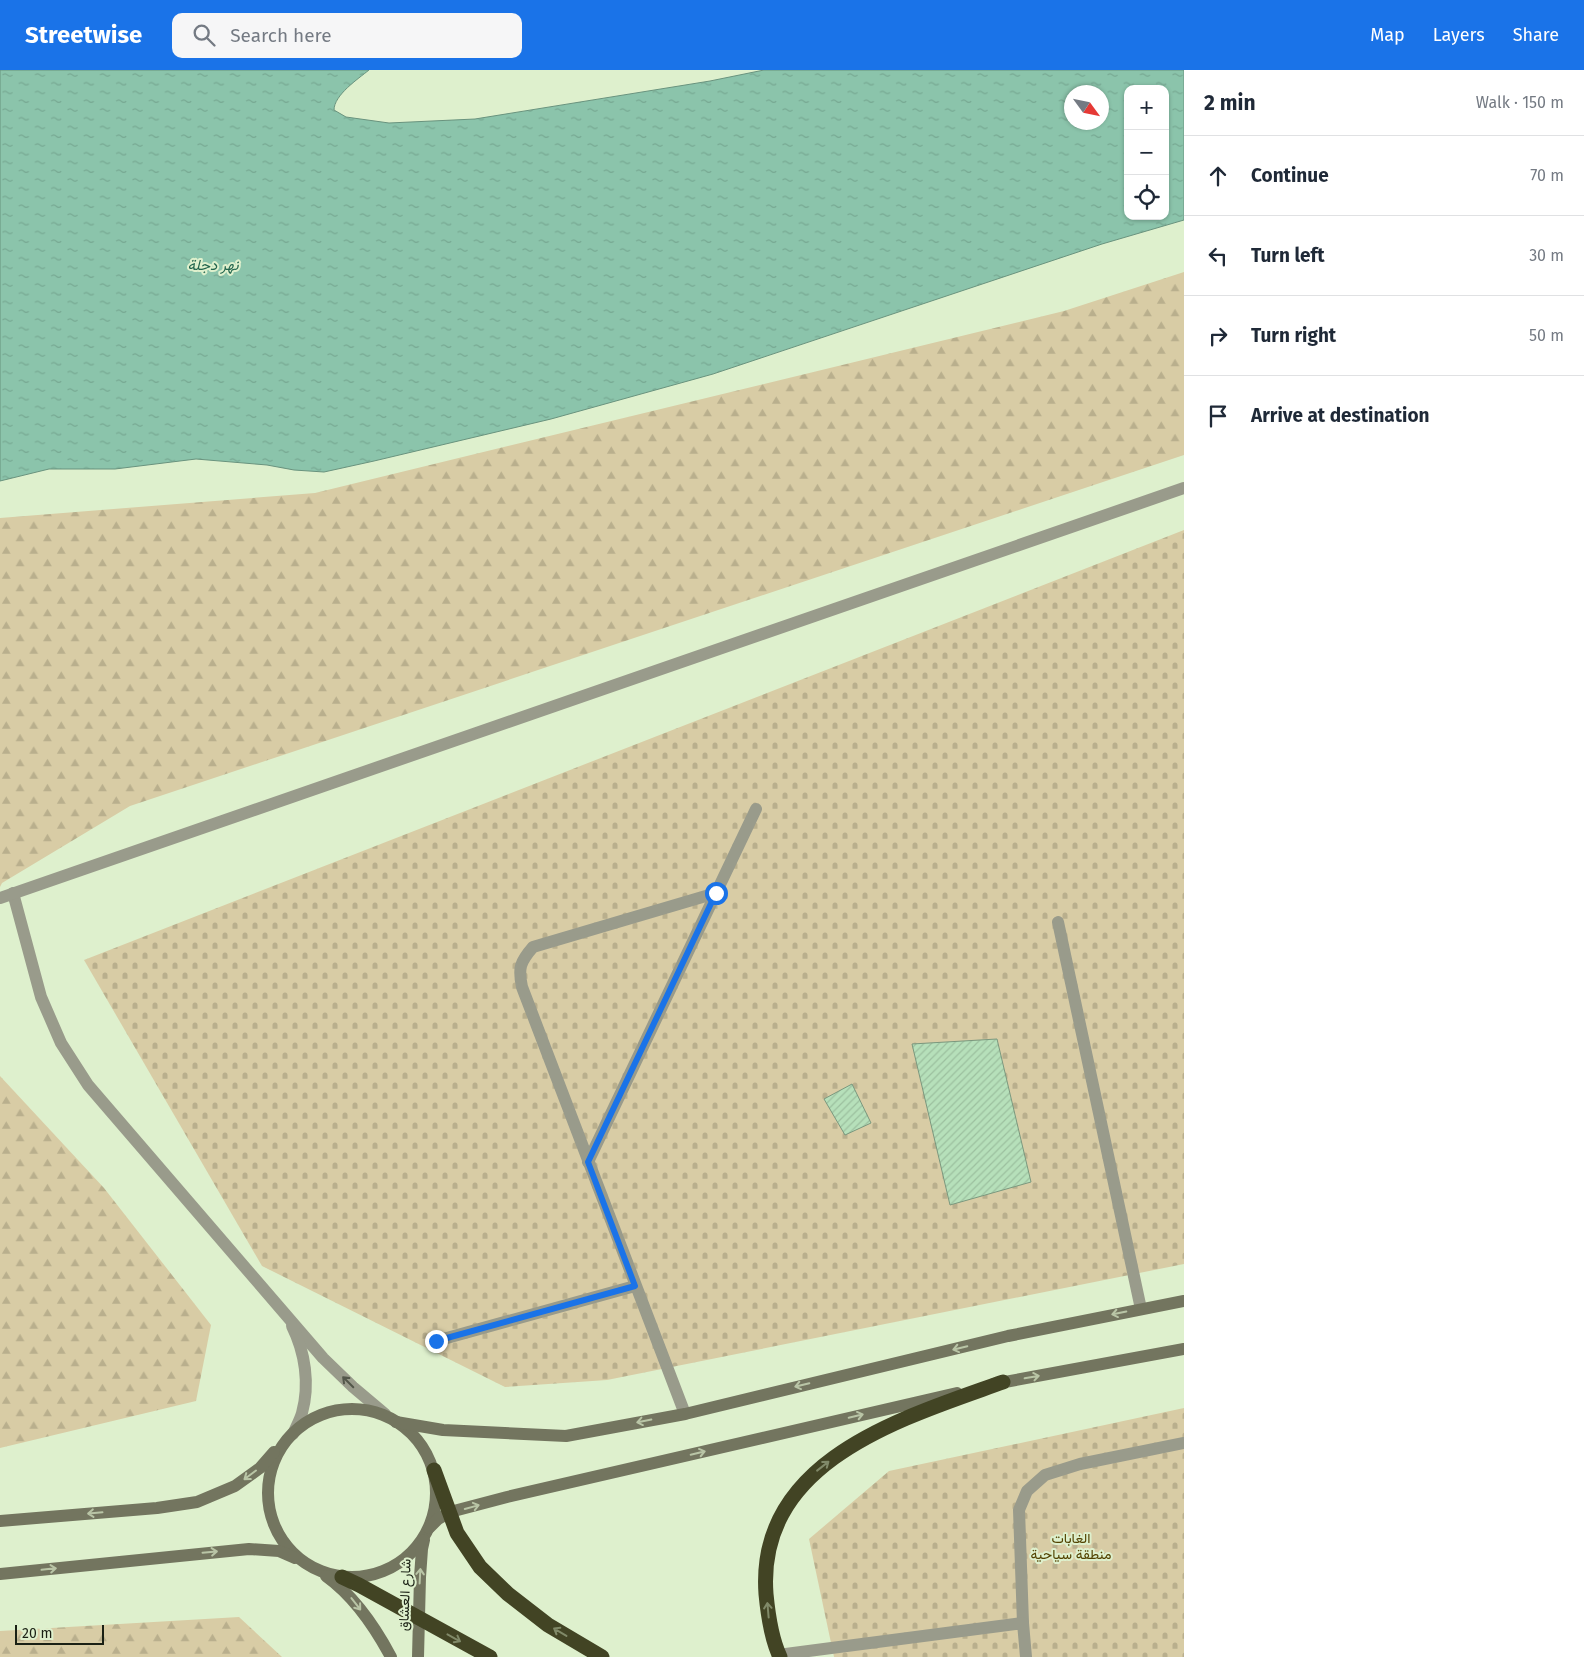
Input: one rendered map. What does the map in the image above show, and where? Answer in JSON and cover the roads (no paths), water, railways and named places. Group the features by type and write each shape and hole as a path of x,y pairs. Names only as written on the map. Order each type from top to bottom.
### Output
{"highway":[{"path":"779,1656 768,1618 765,1580 769,1549 780,1519 797,1493 819,1468 850,1446 882,1429 1003,1382"},
{"path":"434,1470 457,1532 480,1567 508,1594 548,1625 602,1657"},
{"path":"342,1577 359,1584 490,1657"}],"main road":[{"path":"396,1422 444,1430 566,1436 684,1414 1008,1336 1184,1301"},
{"path":"427,1531 438,1519 450,1512 507,1497 1003,1382 1184,1349"},
{"path":"0,1520 157,1508 197,1502 236,1486 260,1468 305,1422 330,1411 358,1408 385,1414 408,1429 423,1447 434,1470 437,1494 433,1517 418,1546 402,1561 384,1571 363,1577 342,1577 320,1572 300,1560 279,1552 249,1549 0,1574"},
{"path":"289,1438 272,1466 267,1493 271,1519 284,1544 300,1560"},
{"name":"شارع العشاق","path":"418,1657 422,1549 427,1531"},
{"name":"شارع العشاق","path":"320,1572 352,1598 371,1624 391,1657"}],"street":[{"path":"0,898 1184,488"},
{"path":"588,1162 756,809"},
{"path":"13,893 41,996 61,1043 88,1086 286,1312 323,1358 385,1414"},
{"path":"684,1414 522,987 519,973 523,958 533,947 716,893"},
{"path":"1058,922 1141,1309"},
{"path":"436,1341 635,1286"},
{"path":"286,1312 297,1336 303,1357 306,1390 302,1414 289,1438"},
{"path":"1026,1657 1019,1510 1027,1491 1045,1475 1080,1464 1184,1443"},
{"path":"779,1656 1023,1624"}],"water":[{"name":"نهر دجلة","path":"0,70 369,70 342,93 335,104 334,110 346,117 389,123 475,119 710,81 764,70 1184,70 1184,220 1102,244 713,374 551,419 324,472 196,459 115,469 49,469 0,481"}],"park label":[{"name":"الغابات منطقة سياحية","path":"1071,1546"}]}
